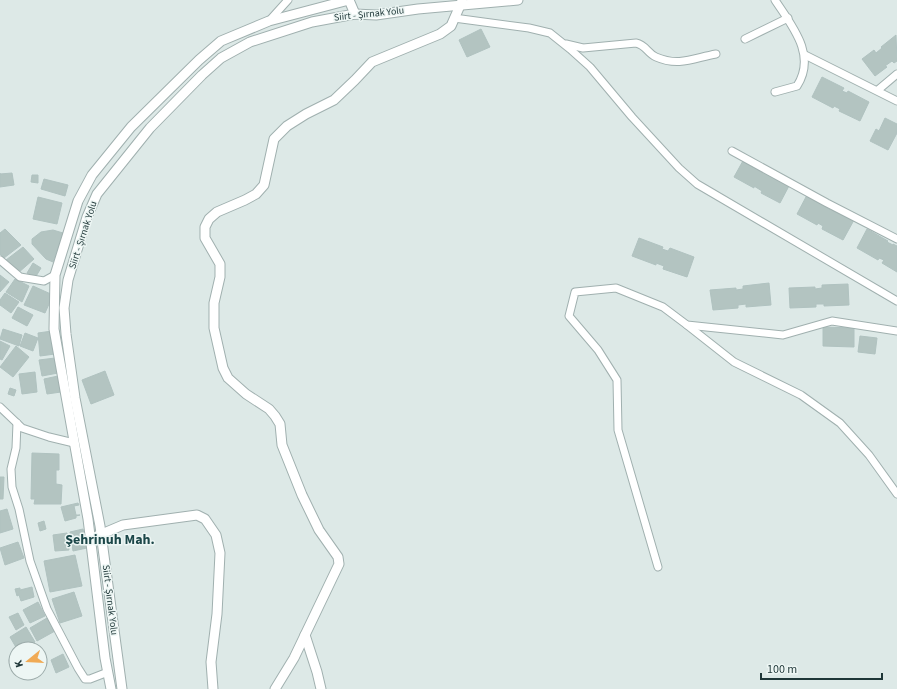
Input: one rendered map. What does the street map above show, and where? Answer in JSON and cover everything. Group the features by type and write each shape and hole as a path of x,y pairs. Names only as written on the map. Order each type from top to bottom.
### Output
{"street":[{"path":"269,20 288,0"},
{"path":"349,0 355,14"},
{"name":"Siirt - Şırnak Yolu","path":"111,689 105,658 88,519 54,329 55,275 78,201 92,175 131,127 199,60 221,41 269,20 349,0"},
{"name":"Siirt - Şırnak Yolu","path":"122,689 101,534 75,398 64,308 68,280 87,217 96,194 150,128 202,75 221,58 250,42 312,22 355,14 376,15 461,2 518,0"},
{"path":"775,0 795,29 805,55 801,80 797,86 775,92"},
{"path":"275,689 294,658 339,564 338,557 318,530 302,495 282,445 280,424 269,409 246,394 228,378 223,368 214,328 214,303 220,277 220,264 205,238 205,227 209,219 217,212 256,194 264,185 274,139 287,126 334,100 372,62 440,34 451,26 461,2"},
{"path":"454,18 528,28 550,33 590,67 632,117 679,168 697,184 897,300"},
{"path":"745,39 788,18"},
{"path":"564,44 583,48 636,43 642,44 655,57 664,60 684,62 716,54"},
{"path":"805,55 878,90 897,101"},
{"path":"878,90 897,74"},
{"path":"732,151 897,239"},
{"path":"0,260 20,277 44,281 55,275"},
{"path":"658,567 618,430 617,380 598,350 569,316 575,292 616,288 663,307 734,362 801,395 840,423 869,454 897,494"},
{"path":"687,325 783,335 832,321 897,331"},
{"path":"0,407 22,428 74,443"},
{"path":"17,423 16,448 11,469 12,487 19,509 30,561 37,583 47,609 85,679 90,679 108,672"},
{"path":"91,539 123,525 197,515 205,519 216,535 220,553 217,614 211,662 213,689"},
{"path":"305,635 321,689"}],"building":[{"path":"481,29 490,47 467,57 459,40"},
{"path":"896,35 897,61 894,63 892,61 875,76 862,59 874,50 876,53"},
{"path":"822,77 844,88 842,91 847,93 848,91 869,102 860,121 839,111 840,109 834,106 833,108 812,97"},
{"path":"885,118 897,124 897,133 888,150 870,141 876,129 879,131"},
{"path":"744,159 790,184 780,203 761,193 762,191 754,186 754,188 734,177"},
{"path":"12,173 14,185 0,187 0,174"},
{"path":"32,175 38,175 38,183 31,182"},
{"path":"44,179 68,185 65,196 41,189"},
{"path":"807,195 828,206 827,208 832,211 833,209 854,220 843,240 822,229 823,226 818,223 817,225 797,214"},
{"path":"38,197 62,203 57,224 33,219"},
{"path":"5,229 21,245 4,258 0,254 0,233"},
{"path":"867,229 888,241 887,242 897,246 897,272 882,263 884,260 879,258 878,260 857,248"},
{"path":"53,230 63,233 53,262 46,259 32,244 32,239 41,232"},
{"path":"639,238 663,247 662,249 668,251 670,248 694,257 687,277 663,269 664,266 656,263 656,265 632,256"},
{"path":"23,247 34,259 18,273 6,260"},
{"path":"33,263 41,268 35,278 27,273"},
{"path":"0,275 9,282 0,292"},
{"path":"15,279 29,286 22,302 6,292"},
{"path":"769,283 771,305 746,307 746,304 738,305 738,308 713,310 710,290 736,288 736,290 743,289 743,286"},
{"path":"848,284 849,305 824,306 824,304 816,304 816,307 790,308 789,288 815,287 815,289 822,288 822,285"},
{"path":"33,286 53,295 45,313 24,305"},
{"path":"5,293 19,302 11,313 0,305 0,300"},
{"path":"18,307 33,315 27,326 12,318"},
{"path":"823,327 854,328 854,347 823,346"},
{"path":"3,329 22,335 19,346 0,339"},
{"path":"52,331 55,354 40,356 38,333"},
{"path":"25,333 38,338 33,351 20,346"},
{"path":"860,336 877,338 875,354 858,352"},
{"path":"0,341 10,346 2,360 0,359"},
{"path":"16,346 29,357 13,377 0,367"},
{"path":"55,358 58,373 42,376 39,360"},
{"path":"105,371 114,395 91,404 82,380"},
{"path":"35,372 37,392 22,394 19,374"},
{"path":"58,376 61,392 47,394 44,379"},
{"path":"10,388 16,390 14,396 8,394"},
{"path":"32,453 59,454 59,470 56,470 56,484 62,485 61,504 34,504 35,499 31,499"},
{"path":"0,477 4,477 3,499 0,499"},
{"path":"78,503 79,505 74,506 76,515 80,515 76,516 76,518 65,521 61,507"},
{"path":"7,509 13,529 0,533 0,511"},
{"path":"44,521 46,529 40,531 38,523"},
{"path":"83,529 87,548 73,551 70,532"},
{"path":"67,533 69,550 55,551 53,535"},
{"path":"18,542 24,558 5,565 0,548"},
{"path":"75,555 82,586 50,592 44,561"},
{"path":"32,587 34,597 21,601 19,595 17,596 15,589 20,588 20,590"},
{"path":"74,592 82,616 60,623 52,599"},
{"path":"38,602 45,616 30,623 23,610"},
{"path":"18,613 24,625 16,630 9,617"},
{"path":"47,618 55,631 37,641 30,628"},
{"path":"26,627 34,641 12,641 10,637"},
{"path":"63,654 69,667 56,673 51,660"}],"district":[{"name":"Şehrinuh Mah.","path":"110,540"}]}
